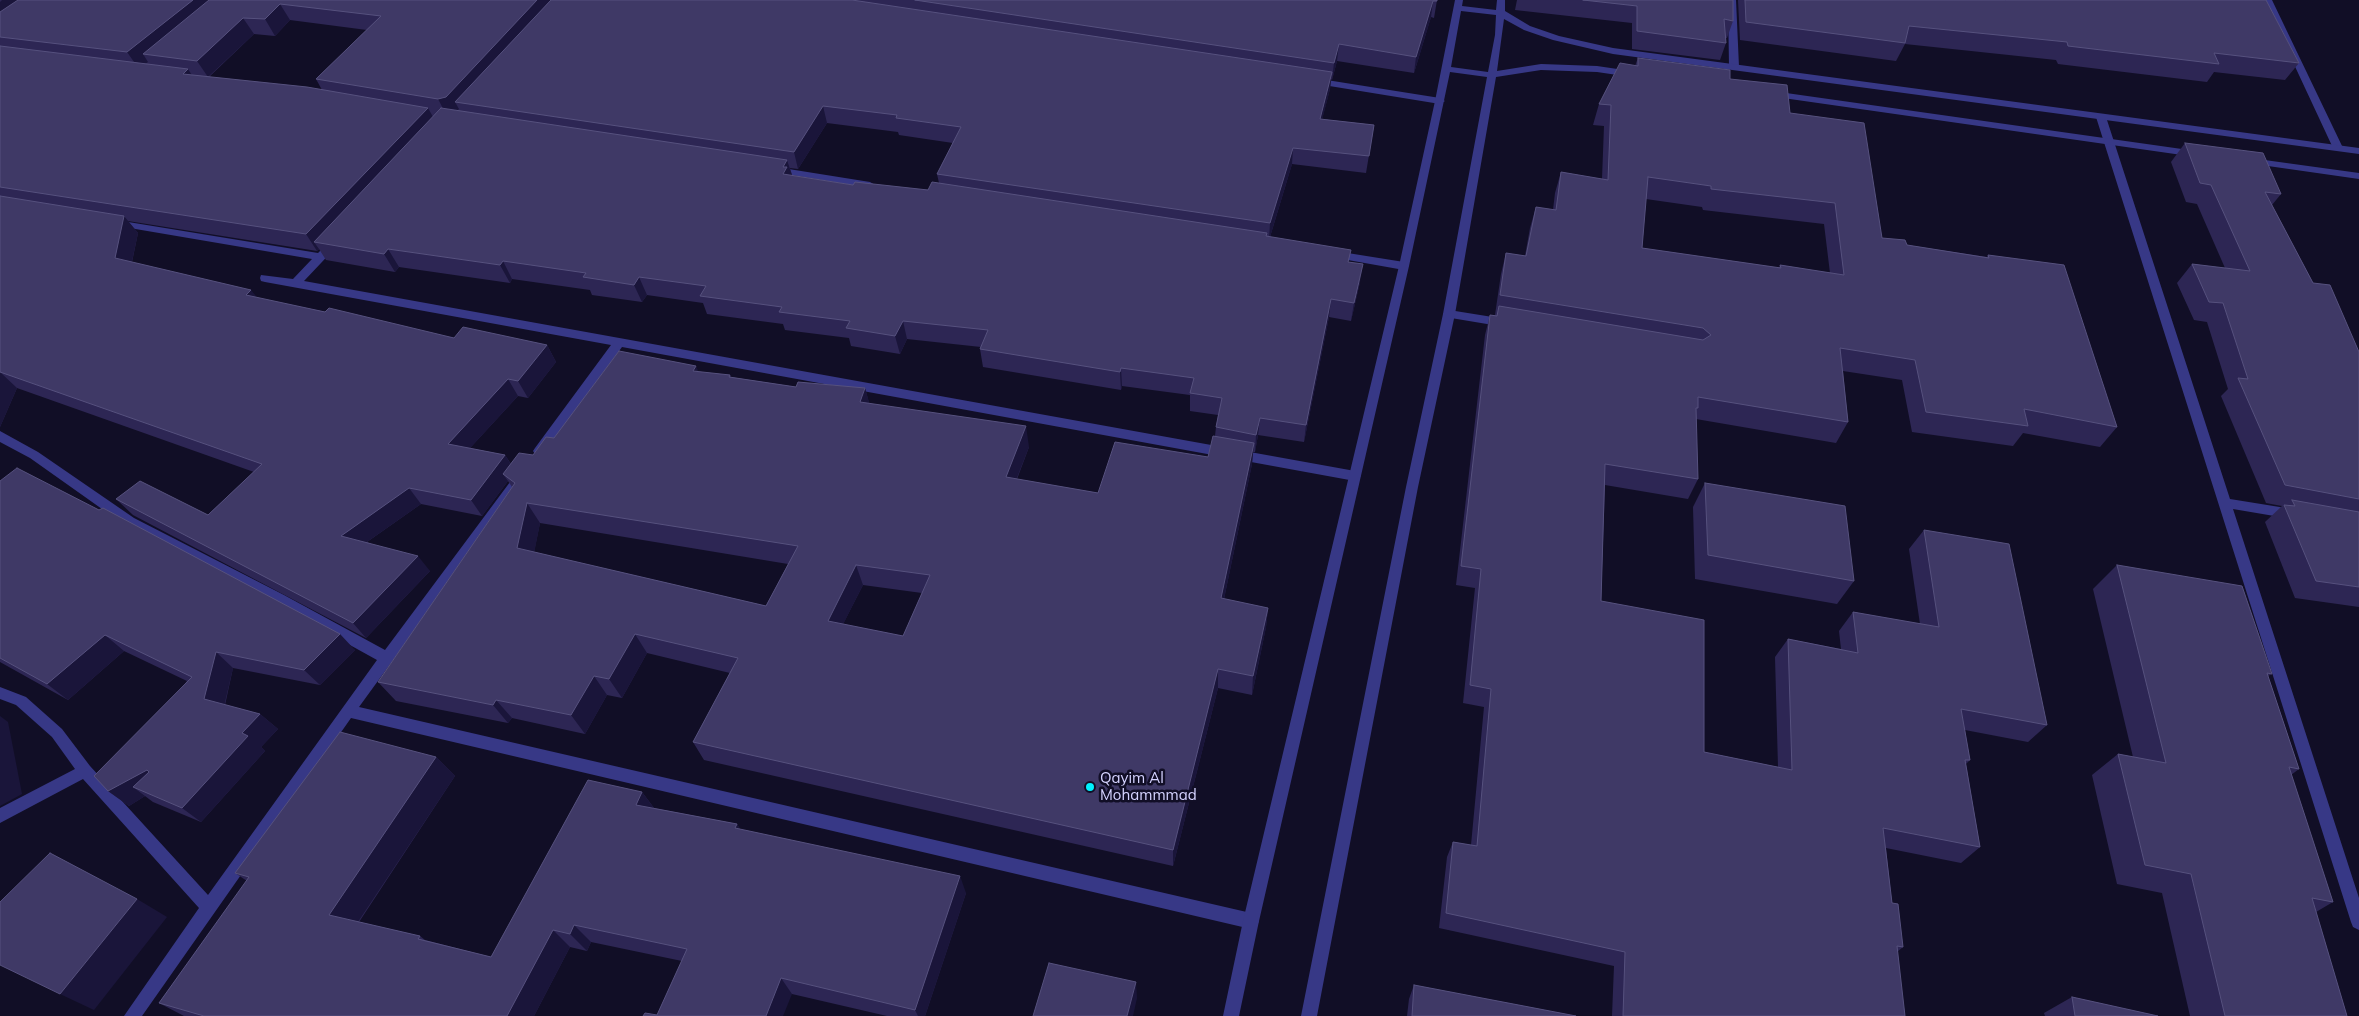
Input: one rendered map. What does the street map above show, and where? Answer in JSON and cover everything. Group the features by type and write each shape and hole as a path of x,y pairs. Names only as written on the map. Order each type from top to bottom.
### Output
{"street":[{"path":"1309,1016 1406,516 1449,314 1499,35 1501,0"},
{"path":"1732,0 1734,67"},
{"path":"2268,0 2338,148"},
{"path":"1232,1016 1251,921 1404,266 1447,69 1458,4 1501,13 1527,28 1556,38 1613,51 2359,151"},
{"path":"1447,69 1491,75 1541,67 1597,69 1637,75"},
{"path":"1302,80 1440,101"},
{"path":"1765,93 2205,155"},
{"path":"2102,117 2359,922"},
{"path":"2244,160 2359,176"},
{"path":"764,168 882,186"},
{"path":"108,222 321,257"},
{"path":"295,284 342,235"},
{"path":"1325,254 1404,266"},
{"path":"265,278 1355,476"},
{"path":"1449,314 1517,325"},
{"path":"532,460 619,342"},
{"path":"0,436 34,455 130,522 279,599 386,658"},
{"path":"132,1016 386,658 520,476"},
{"path":"2225,503 2302,516"},
{"path":"0,693 21,701 57,733 85,771 209,907"},
{"path":"348,711 1251,921"},
{"path":"0,816 85,771"}],"building":[{"path":"18,0 193,0 127,52 0,37 0,12"},
{"path":"209,0 537,0 446,97 438,99 316,79 381,16 280,4 265,19 243,18 197,61 143,54"},
{"path":"551,0 852,0 1332,72 1320,119 1374,125 1369,156 1293,148 1270,223 937,174 961,127 896,118 897,115 823,106 794,152 455,102"},
{"path":"915,0 1437,1 1433,1 1416,57 1339,44 1334,63"},
{"path":"1583,0 1733,0 1733,21 1724,19 1726,43 1637,31 1637,6"},
{"path":"1745,0 2266,0 2299,63 2214,53 2219,64 2068,46 2067,42 1909,26 1905,43 1746,22"},
{"path":"0,46 188,69 183,74 307,87 428,108 306,234 0,187"},
{"path":"1638,58 1730,70 1730,79 1787,85 1790,113 1864,123 1882,238 1905,240 1907,245 1989,258 1988,255 2064,265 2117,427 2024,409 2028,426 1926,412 1915,360 1840,348 1848,422 1698,397 1698,408 1696,408 1698,479 1605,464 1601,601 1704,620 1704,752 1792,770 1788,639 1858,653 1853,612 1939,627 1924,530 2009,544 2047,725 1961,709 1970,760 1965,760 1980,847 1883,828 1892,903 1898,904 1903,947 1897,946 1905,1016 1623,1016 1625,952 1446,913 1453,842 1477,846 1491,689 1470,685 1481,569 1461,566 1490,315 1497,316 1499,306 1703,340 1711,335 1703,328 1500,295 1506,253 1526,256 1536,207 1556,210 1561,172 1608,180 1611,105 1599,104 1620,63 1638,66","holes":["1648,177 1711,186 1711,189 1835,203 1844,275 1642,248"]},
{"path":"441,108 787,160 783,167 787,167 783,174 853,185 855,182 928,190 932,182 1267,233 1266,236 1351,250 1348,262 1363,264 1354,303 1331,299 1306,425 1260,418 1256,435 1216,427 1222,398 1190,393 1194,378 1121,368 1120,372 980,349 988,330 903,321 895,336 846,328 850,321 779,312 782,307 700,296 706,286 639,277 634,285 583,277 586,273 503,261 500,265 388,249 384,254 314,242"},
{"path":"2185,143 2263,153 2281,194 2265,192 2313,283 2330,285 2359,352 2359,499 2285,485 2238,378 2248,379 2223,303 2209,302 2192,264 2250,271 2211,185 2200,183"},
{"path":"0,196 124,216 115,258 251,290 246,295 325,312 329,308 454,338 463,327 547,345 518,381 508,379 448,444 505,455 471,500 409,488 341,536 418,556 353,623 116,499 140,481 208,515 262,464 0,372"},
{"path":"619,351 696,366 693,371 730,375 729,377 796,387 798,382 865,388 860,402 1026,426 1006,477 1098,493 1115,442 1208,457 1213,436 1254,443 1221,598 1268,608 1253,676 1218,669 1173,850 693,742 738,658 635,634 609,679 594,676 571,715 496,700 493,705 378,682 515,483 503,474 519,453 533,455 546,437 554,438","holes":["527,503 798,546 766,606 517,548","856,565 930,575 903,636 828,621"]},
{"path":"17,468 99,510 103,508 340,634 304,670 216,652 204,699 260,714 242,733 248,736 182,808 133,787 149,772 147,770 108,791 94,776 192,677 105,635 47,684 0,658 0,481"},
{"path":"1705,483 1845,506 1854,581 1708,555"},
{"path":"2292,500 2359,512 2359,587 2316,581 2284,505 2295,506"},
{"path":"2117,565 2242,586 2272,674 2267,673 2299,769 2289,767 2333,902 2312,898 2347,1016 2225,1016 2191,874 2145,865 2118,754 2166,763"},
{"path":"340,732 436,757 329,915 420,936 418,939 491,957 588,780 642,792 636,805 737,824 735,828 960,876 915,1010 781,978 766,1016 643,1016 645,1013 657,1015 687,949 574,925 570,934 553,930 507,1016 204,1016 159,1003 249,877 235,873"},
{"path":"50,853 137,899 60,994 0,965 0,902"},
{"path":"1049,963 1136,982 1127,1016 1033,1016"},
{"path":"1414,985 1576,1016 1412,1016"},
{"path":"2072,997 2158,1016 2075,1016"}],"place":[{"name":"Qayim Al Mohammmad","path":"1090,787"}]}
